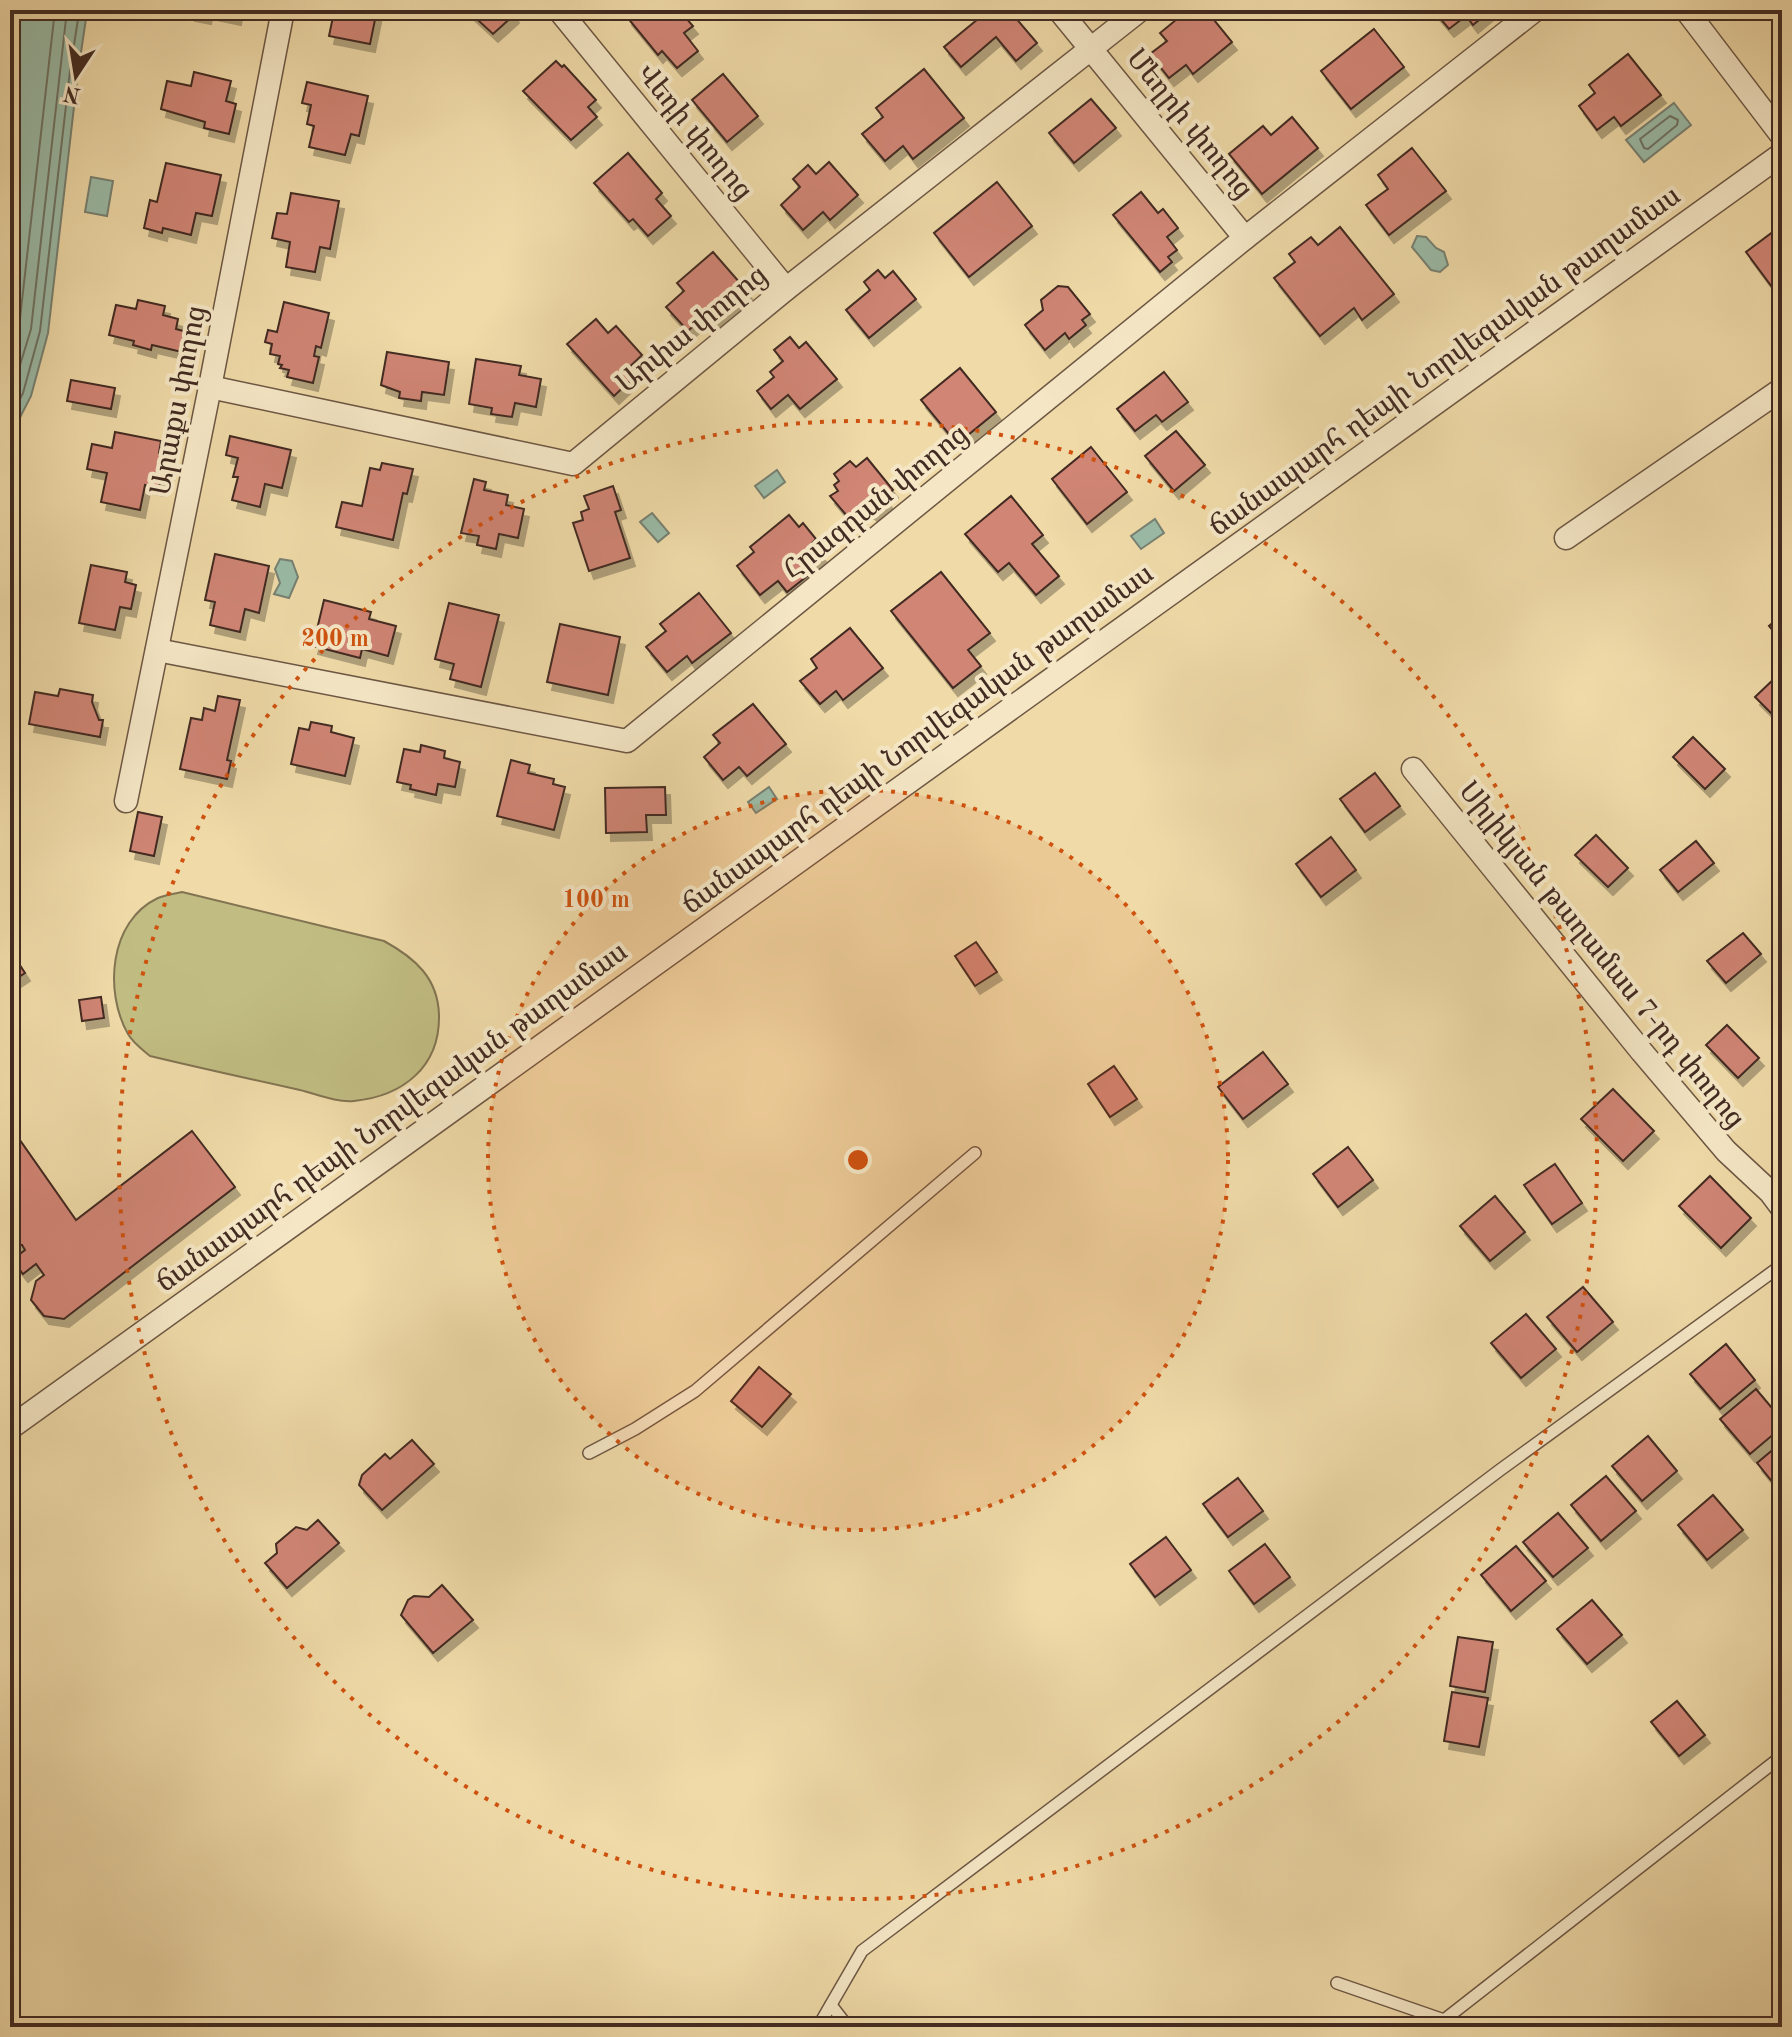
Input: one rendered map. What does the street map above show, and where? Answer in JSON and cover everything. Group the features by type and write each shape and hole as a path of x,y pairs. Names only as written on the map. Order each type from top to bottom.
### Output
{"street":[{"name":"Արաքս փողոց","path":"126,801 283,10"},
{"name":"Վեդի փողոց","path":"559,10 786,289"},
{"name":"Մեղրի փողոց","path":"1059,10 1245,238"},
{"name":"Արփա փողոց","path":"210,387 573,464 786,289 1140,10"},
{"name":"Հրազդան փողոց","path":"157,650 627,741 1245,238 1535,10"},
{"path":"1690,12 1782,136"},
{"name":"ճանապարհ դեպի Նորվեգական թաղամաս","path":"10,1428 1782,154"},
{"path":"1566,538 1782,389"},
{"name":"Սիլիկյան թաղամաս 7-րդ փողոց","path":"1413,769 1642,1052 1726,1151 1770,1192 1782,1208"}],"lane":[{"path":"589,1453 635,1429 695,1391 975,1153"},
{"path":"818,2027 862,1951 1500,1470 1782,1265"},
{"path":"1337,1983 1444,2020 1782,1756"},
{"path":"831,2005 848,2027"}],"shaded area":[{"path":"182,892 384,941 406,955 423,970 438,1002 438,1033 425,1064 415,1076 388,1093 348,1101 150,1056 130,1037 120,1017 114,979 116,959 129,923 142,909 158,898"}],"water":[{"path":"10,10 85,10 86,19 48,333 31,396 10,437"},
{"path":"1674,103 1691,125 1644,162 1626,140"},
{"path":"91,177 113,181 107,216 85,212"},
{"path":"1417,236 1426,237 1444,252 1448,265 1440,272 1431,270 1412,247"},
{"path":"777,470 785,482 764,498 755,486"},
{"path":"652,513 669,533 658,542 640,522"},
{"path":"1155,519 1164,533 1141,549 1131,536"},
{"path":"280,559 292,561 298,577 289,598 274,594 280,583 275,569"},
{"path":"769,787 777,799 756,813 748,802"}],"building":[{"path":"190,10 237,10 236,17 207,11 206,16 190,13"},
{"path":"328,10 377,10 370,44 329,36 334,12"},
{"path":"467,10 510,10 514,15 493,34"},
{"path":"635,10 679,10 693,26 684,33 698,51 677,68 662,51 658,55 627,17"},
{"path":"989,10 1009,10 1037,43 1016,61 996,37 961,67 944,47"},
{"path":"1188,10 1206,10 1232,42 1193,74 1186,65 1169,78 1150,54 1167,41 1160,33"},
{"path":"1433,10 1491,10 1473,25 1466,16 1449,29"},
{"path":"1765,10 1782,10 1782,19 1778,23"},
{"path":"1374,29 1404,67 1351,109 1321,71"},
{"path":"1628,54 1661,95 1621,126 1614,117 1597,130 1579,106 1595,93 1589,85"},
{"path":"556,61 562,67 564,65 596,100 588,107 597,117 571,140 523,91"},
{"path":"924,69 964,118 913,159 903,146 885,161 862,134 883,117 876,108"},
{"path":"194,72 231,81 226,101 236,104 229,134 204,128 205,122 161,109 167,81 191,86"},
{"path":"723,74 758,116 727,142 692,100"},
{"path":"307,82 368,96 359,136 351,134 345,155 309,147 314,126 307,124 311,105 302,103"},
{"path":"1091,99 1116,128 1074,163 1049,133"},
{"path":"1292,117 1318,148 1262,194 1229,154 1263,126 1271,135"},
{"path":"1412,148 1446,191 1389,235 1366,205 1388,189 1378,175"},
{"path":"628,153 662,193 656,199 671,216 648,236 633,219 629,222 594,183"},
{"path":"829,162 858,195 830,220 823,212 803,230 781,205 800,187 793,179 808,165 816,174"},
{"path":"166,163 221,175 212,216 196,213 191,235 163,228 162,233 144,228 150,200 157,202"},
{"path":"997,182 1032,226 969,277 934,233"},
{"path":"1141,192 1158,213 1163,209 1178,228 1167,237 1177,250 1168,257 1172,262 1160,272 1113,215"},
{"path":"291,193 339,201 330,249 320,247 315,272 286,267 290,242 272,238 277,213 287,214"},
{"path":"1782,225 1782,279 1772,287 1746,252"},
{"path":"1340,227 1394,294 1362,320 1354,308 1320,336 1274,278 1295,262 1289,254 1311,237 1318,245"},
{"path":"713,252 747,291 714,324 705,315 688,331 666,307 684,291 677,283"},
{"path":"878,270 885,278 893,271 916,299 869,338 846,310 870,290 864,282"},
{"path":"1058,286 1068,287 1090,314 1082,320 1086,325 1069,339 1065,333 1045,350 1025,325 1043,310 1041,300"},
{"path":"138,300 165,306 163,315 178,319 176,329 187,332 182,352 152,345 151,350 133,345 134,341 109,335 116,305 136,309"},
{"path":"284,302 329,313 321,348 316,346 314,356 319,357 313,383 287,377 289,370 280,368 280,356 270,354 272,344 265,342 268,330 277,332"},
{"path":"596,319 608,333 616,326 642,355 624,372 631,380 614,396 567,344"},
{"path":"790,337 799,348 806,342 837,379 800,409 788,395 771,409 757,391 774,377 770,372 783,361 774,350"},
{"path":"387,352 449,362 444,395 422,392 421,401 399,398 400,392 381,385"},
{"path":"476,359 521,366 519,375 541,379 536,407 515,403 512,417 491,414 492,408 469,404"},
{"path":"960,368 996,412 957,444 921,400"},
{"path":"1164,372 1188,402 1162,422 1156,415 1135,431 1117,409"},
{"path":"71,380 115,388 111,409 67,401"},
{"path":"1176,431 1205,465 1174,491 1145,456"},
{"path":"115,432 161,441 159,453 172,456 169,472 162,471 159,488 145,485 140,510 101,502 107,473 87,469 92,444 112,448"},
{"path":"230,436 291,450 282,488 265,484 260,507 232,500 238,477 233,477 238,458 226,455"},
{"path":"1091,447 1127,492 1087,524 1052,479"},
{"path":"867,458 893,490 885,497 888,502 873,514 869,510 853,523 830,496 838,491 834,485 839,481 834,474 850,461 856,467"},
{"path":"382,463 413,469 407,494 403,493 393,540 336,527 342,502 362,506 370,468 380,470"},
{"path":"474,479 486,482 484,490 508,495 506,505 524,509 518,538 499,534 496,549 477,545 479,536 461,533"},
{"path":"613,486 621,510 615,512 630,558 589,571 573,523 583,520 581,512 589,509 584,496"},
{"path":"1011,496 1043,535 1032,544 1059,576 1036,595 1009,563 998,572 965,534"},
{"path":"789,515 799,527 803,523 816,539 812,543 821,554 806,567 811,573 787,592 778,581 760,595 737,566 754,552 750,547"},
{"path":"215,554 269,566 259,613 245,609 240,632 210,625 215,602 205,600"},
{"path":"91,565 127,572 125,582 136,585 131,609 120,607 115,630 79,623"},
{"path":"941,572 990,633 968,650 981,666 953,688 891,611"},
{"path":"699,593 731,633 692,663 687,656 667,672 646,647 666,631 660,624"},
{"path":"324,600 371,612 369,619 396,626 388,656 362,649 360,658 313,646"},
{"path":"449,603 499,615 481,687 450,679 454,664 435,659"},
{"path":"1782,615 1782,642 1769,626"},
{"path":"560,624 620,637 608,695 547,682"},
{"path":"850,628 883,668 843,700 836,691 820,704 800,681 817,668 811,659"},
{"path":"1776,677 1782,683 1782,724 1755,697"},
{"path":"60,689 93,695 92,702 99,720 103,720 100,737 29,724 35,692 58,696"},
{"path":"218,696 240,700 227,760 231,761 227,779 180,769 191,718 202,720 204,708 215,711"},
{"path":"753,704 786,744 747,776 739,767 723,780 704,757 720,743 713,735"},
{"path":"311,722 332,726 331,732 354,738 345,776 291,764 299,728 309,730"},
{"path":"1693,737 1725,769 1705,789 1673,757"},
{"path":"421,745 445,751 444,758 460,762 455,787 438,784 436,795 410,789 411,785 397,782 404,749 420,752"},
{"path":"511,760 530,765 528,773 554,779 553,784 565,787 554,830 497,816"},
{"path":"1375,773 1400,806 1365,832 1340,799"},
{"path":"665,787 666,815 646,815 647,832 606,833 605,788"},
{"path":"138,812 162,817 154,856 130,851"},
{"path":"1596,835 1628,868 1608,887 1575,855"},
{"path":"1331,837 1356,870 1321,897 1296,864"},
{"path":"1696,841 1714,863 1678,892 1660,870"},
{"path":"1743,933 1761,954 1726,983 1707,961"},
{"path":"976,942 997,972 975,986 955,956"},
{"path":"10,950 25,973 10,983"},
{"path":"101,997 104,1018 82,1021 79,1000"},
{"path":"1727,1025 1759,1058 1738,1078 1706,1045"},
{"path":"1263,1052 1288,1084 1243,1119 1218,1087"},
{"path":"1114,1066 1137,1099 1110,1117 1088,1084"},
{"path":"1613,1089 1654,1131 1623,1161 1581,1119"},
{"path":"192,1131 235,1187 64,1319 44,1316 31,1300 36,1281 44,1275 36,1264 23,1274 12,1260 25,1250 22,1245 10,1244 10,1141 17,1136 76,1220"},
{"path":"1348,1147 1373,1180 1338,1207 1313,1174"},
{"path":"1555,1164 1582,1203 1552,1224 1524,1185"},
{"path":"1710,1176 1751,1218 1721,1248 1679,1206"},
{"path":"1495,1196 1525,1232 1490,1261 1460,1226"},
{"path":"1583,1287 1613,1322 1577,1352 1547,1317"},
{"path":"1526,1314 1556,1349 1521,1378 1491,1343"},
{"path":"1726,1344 1755,1380 1720,1409 1690,1374"},
{"path":"759,1367 791,1394 762,1427 731,1401"},
{"path":"1756,1389 1782,1420 1782,1427 1750,1454 1720,1419"},
{"path":"1648,1436 1677,1471 1642,1501 1612,1466"},
{"path":"412,1440 434,1464 382,1510 359,1485 362,1475 385,1454 390,1459"},
{"path":"1782,1442 1782,1494 1757,1463"},
{"path":"1606,1476 1636,1511 1601,1541 1571,1505"},
{"path":"1238,1478 1263,1511 1228,1537 1203,1504"},
{"path":"1713,1495 1743,1530 1707,1560 1678,1525"},
{"path":"1558,1513 1588,1548 1553,1577 1523,1542"},
{"path":"318,1520 339,1543 287,1588 265,1563 277,1553 276,1544 296,1527 307,1530"},
{"path":"1166,1537 1191,1570 1155,1597 1130,1564"},
{"path":"1265,1544 1290,1577 1254,1604 1229,1571"},
{"path":"1516,1546 1546,1581 1511,1611 1481,1575"},
{"path":"442,1585 473,1620 433,1653 401,1615 408,1600 414,1596 429,1597"},
{"path":"1592,1600 1622,1635 1587,1664 1557,1629"},
{"path":"1458,1637 1493,1642 1485,1692 1450,1686"},
{"path":"1452,1692 1488,1698 1479,1747 1444,1741"},
{"path":"1677,1701 1705,1735 1679,1756 1651,1722"}]}
